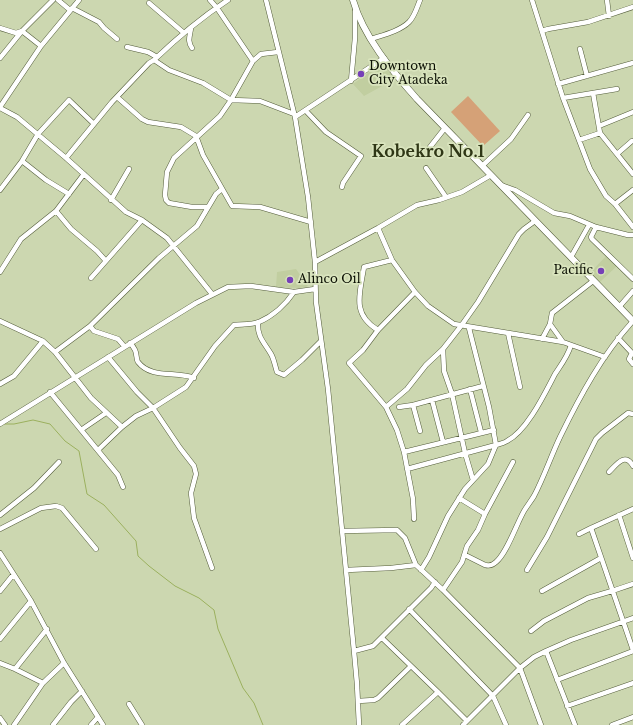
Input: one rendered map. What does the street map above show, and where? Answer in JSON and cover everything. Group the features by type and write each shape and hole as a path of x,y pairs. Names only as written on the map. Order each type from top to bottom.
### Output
{"main road":[{"path":"353,0 355,8 371,39 403,83 444,128 633,321"}],"street":[{"path":"0,58 22,31 53,0"},
{"path":"58,0 71,9 99,22 117,39"},
{"path":"79,0 42,46 0,108 17,117 38,134 126,212 142,220 167,238 212,294"},
{"path":"210,0 253,61"},
{"path":"66,158 117,97 148,63 184,33 228,0"},
{"path":"266,0 294,115 311,222 315,262 315,289 328,389 354,652 359,725"},
{"path":"371,39 403,27 415,14 420,0"},
{"path":"532,0 558,84 590,169 606,196 615,204 633,227"},
{"path":"607,0 609,16"},
{"path":"149,3 184,33"},
{"path":"542,31 609,16 633,7"},
{"path":"351,81 355,38 355,8"},
{"path":"0,28 16,33 22,31"},
{"path":"191,28 189,44 192,48"},
{"path":"22,31 42,46"},
{"path":"127,47 148,52 169,70 203,83 231,100 260,101 294,115 306,111 384,58"},
{"path":"580,49 587,76"},
{"path":"208,207 192,207 169,203 166,200 167,172 170,164 196,136 220,116 231,100 253,61 261,54 278,52"},
{"path":"558,84 633,63"},
{"path":"563,98 617,88"},
{"path":"593,93 600,133 633,174"},
{"path":"117,97 142,120 181,127 196,136 203,155 232,206 260,207 311,222"},
{"path":"0,190 22,161 38,134 69,100 94,124"},
{"path":"306,111 326,132 361,156 343,183 342,187"},
{"path":"599,126 633,112"},
{"path":"482,166 511,139 528,115"},
{"path":"430,147 444,128"},
{"path":"579,140 600,133"},
{"path":"617,154 632,141"},
{"path":"22,161 46,180 69,194"},
{"path":"426,168 446,197"},
{"path":"111,200 129,169"},
{"path":"0,272 21,239 56,211 84,174"},
{"path":"315,262 417,205 439,200 462,192 491,175"},
{"path":"501,185 515,190 554,213 570,216 596,227 633,235"},
{"path":"55,352 90,326 158,258 196,226 216,194 222,189"},
{"path":"615,204 633,190"},
{"path":"56,211 71,229 97,251 106,261"},
{"path":"91,278 142,220"},
{"path":"386,407 407,389 426,365 442,349 478,302 519,234 536,221"},
{"path":"571,258 589,225"},
{"path":"596,227 591,237 592,239 633,279"},
{"path":"378,228 392,260 415,292 428,306 454,324 469,328 563,342 605,357"},
{"path":"378,330 364,319 359,310 364,267 392,260"},
{"path":"542,339 550,324 552,313 593,281"},
{"path":"1,423 124,346 212,294 228,287 251,286 294,292 315,289"},
{"path":"618,307 633,291"},
{"path":"98,450 136,416 153,408 186,387 194,378 215,346 234,325 258,322 272,314 288,301 294,292"},
{"path":"414,519 413,499 404,452 397,430 386,407 349,363 363,350 378,330 415,292"},
{"path":"465,555 488,566 496,562 500,557 534,494 560,436 605,357 618,338 633,321"},
{"path":"0,322 43,341 55,352 91,398 122,427"},
{"path":"258,322 258,331 261,340 271,355 276,372 284,374 302,360 321,341"},
{"path":"550,324 563,342"},
{"path":"90,326 94,331 118,339 124,346"},
{"path":"421,570 458,498 488,464 496,445 494,430 469,328"},
{"path":"508,333 520,387"},
{"path":"618,338 632,353 628,358 633,364"},
{"path":"0,384 14,376 43,341"},
{"path":"130,343 135,349 136,359 146,368 158,374 173,374 194,378"},
{"path":"407,468 507,442 514,437 538,407 561,364 570,351 571,345"},
{"path":"442,349 444,371 452,394 461,437 473,480"},
{"path":"108,357 137,392 153,408 194,466 196,474 191,493 194,518 212,568"},
{"path":"400,407 413,405 483,386"},
{"path":"470,389 481,432"},
{"path":"50,392 118,475 123,487"},
{"path":"432,400 443,442"},
{"path":"413,405 420,431"},
{"path":"81,430 106,413"},
{"path":"527,570 547,537 596,439 628,413 633,414"},
{"path":"404,452 494,430"},
{"path":"609,472 623,459 630,461 633,466"},
{"path":"0,515 34,488 59,462"},
{"path":"443,590 456,572 465,555 467,546 478,530 513,462"},
{"path":"458,498 485,514"},
{"path":"0,529 41,508 56,506 62,508 96,549"},
{"path":"579,534 633,509"},
{"path":"619,515 633,558"},
{"path":"557,680 633,650 591,528"},
{"path":"342,531 397,530 405,538 416,565 435,582 520,668 541,725"},
{"path":"0,553 31,601 64,662 103,725"},
{"path":"542,591 601,558"},
{"path":"346,570 391,568 416,565"},
{"path":"0,591 13,575"},
{"path":"354,652 373,646 432,588 435,582"},
{"path":"531,631 544,621 588,598 612,592 633,584"},
{"path":"0,639 31,601"},
{"path":"409,609 493,696 506,725"},
{"path":"382,638 438,692 465,723 520,668 546,651 633,618"},
{"path":"15,669 47,629"},
{"path":"546,651 575,725"},
{"path":"14,725 43,684 64,662"},
{"path":"0,663 43,684"},
{"path":"358,701 374,700 378,698 411,666"},
{"path":"567,706 633,683"},
{"path":"53,725 71,702 82,691"},
{"path":"402,725 438,692"},
{"path":"129,704 142,725"},
{"path":"92,725 98,717"},
{"path":"612,725 633,717"},
{"path":"0,718 5,725"}],"shaded area":[{"path":"383,62 395,79 364,96 353,84"},
{"path":"468,96 500,131 483,146 451,112"},
{"path":"606,256 617,266 600,282 590,273"},
{"path":"296,269 301,276 311,274 309,284 306,287 276,287 277,272"}],"waterway":[{"path":"5,424 14,424 33,420 50,424 65,441 79,451 87,494 104,505 136,541 138,556 175,586 199,598 214,610 218,629 243,688 254,703 263,725"}],"place":[{"name":"Downtown City Atadeka","path":"361,74"},
{"name":"Pacific","path":"601,271"},
{"name":"Alinco Oil","path":"290,280"}],"district":[{"name":"Kobekro No.1","path":"428,152"}]}
